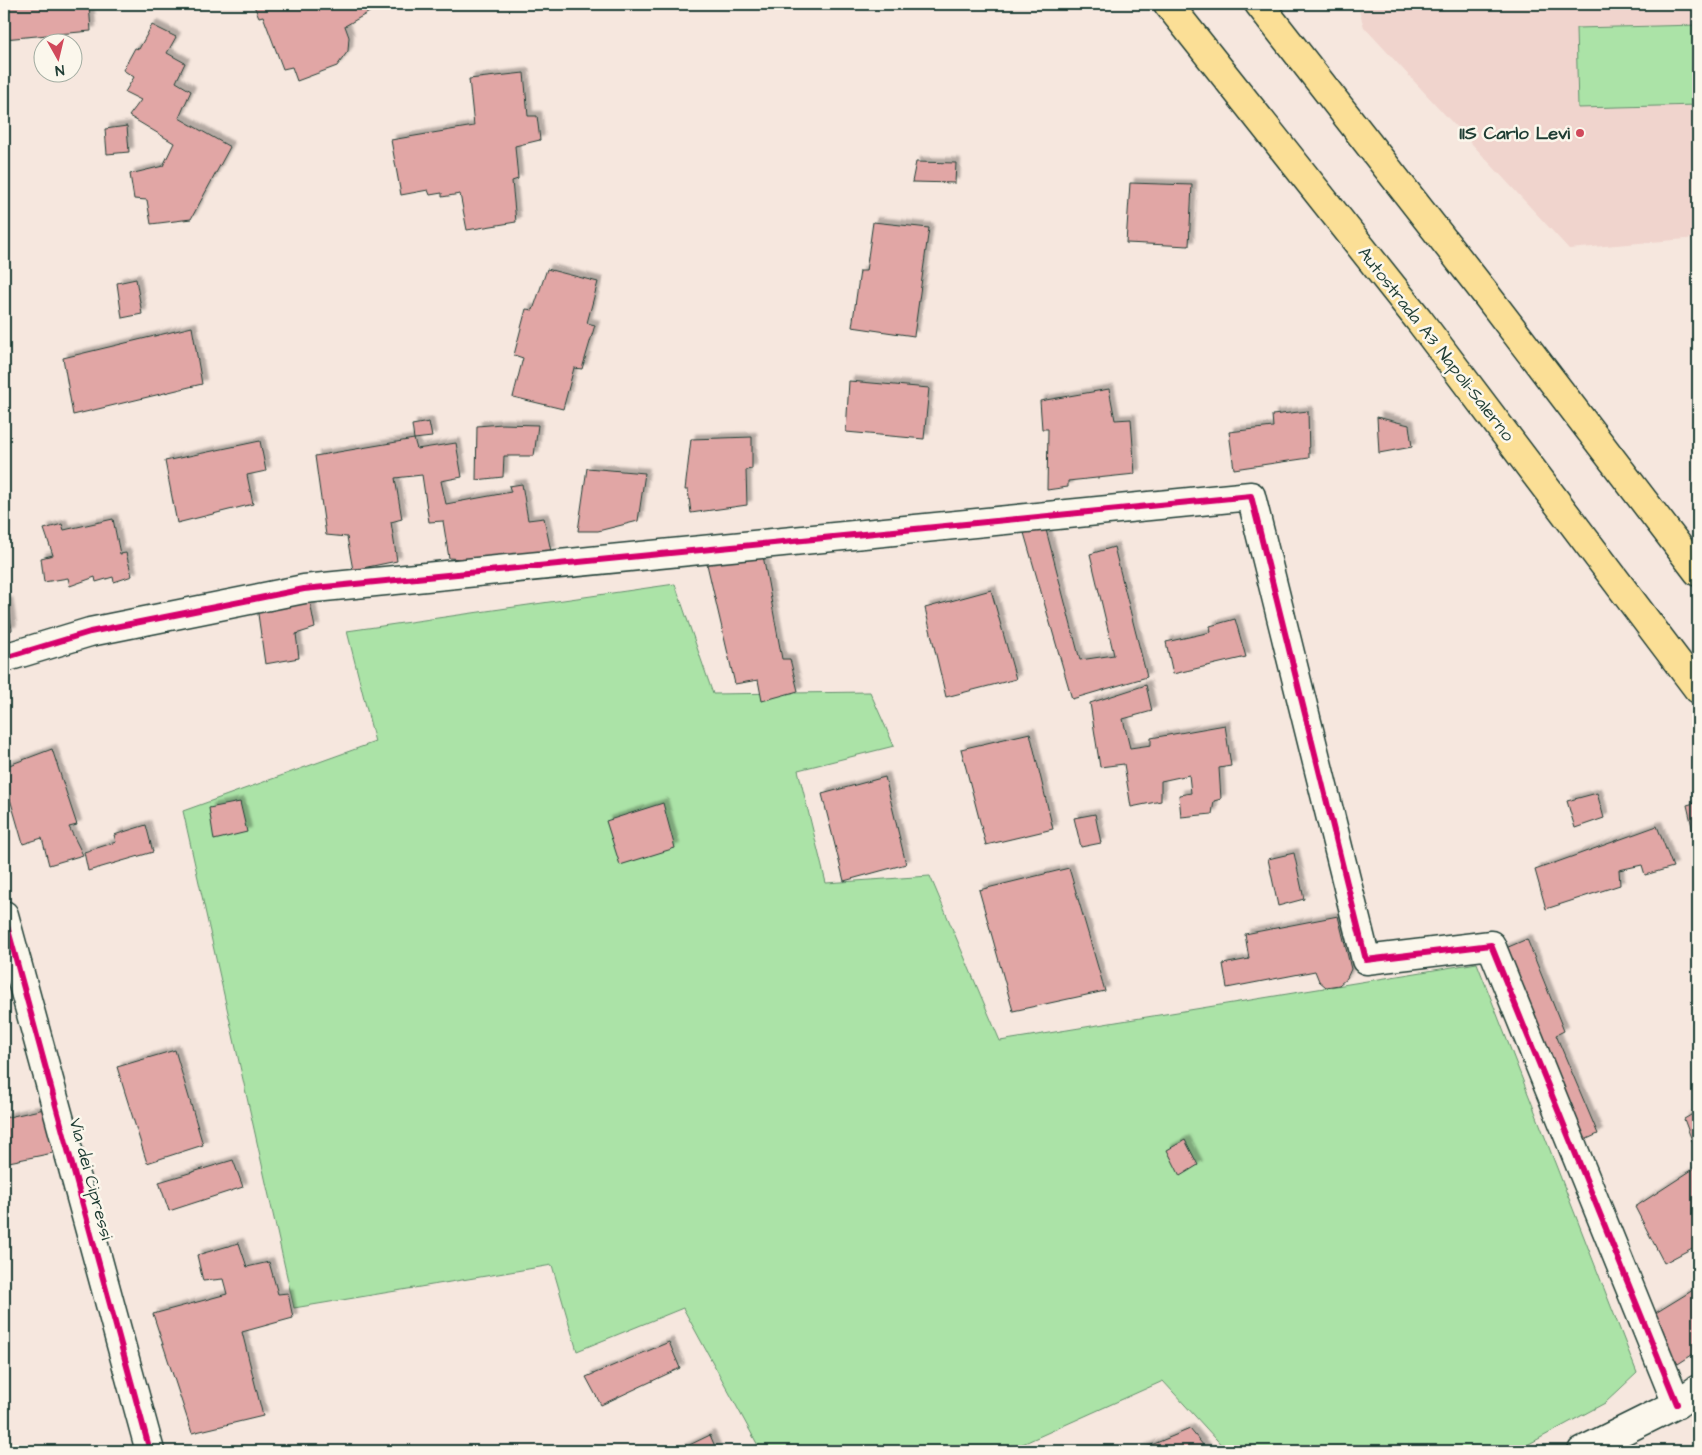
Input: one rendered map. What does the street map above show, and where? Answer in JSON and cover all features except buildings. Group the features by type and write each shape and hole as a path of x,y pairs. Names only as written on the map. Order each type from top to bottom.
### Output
{"highway":[{"name":"Autostrada A3 Napoli-Salerno","path":"1168,4 1419,320 1698,689"},
{"path":"1259,4 1485,293 1698,572"}],"street":[{"path":"4,658 90,632 304,589 1250,496 1366,960 1491,945 1687,1396 1582,1451"},
{"name":"Via dei Cipressi","path":"4,915 150,1451"}],"shaded area":[{"name":"IIS Carlo Levi","path":"1357,4 1698,4 1698,238 1569,249 1364,27"}],"green space":[{"path":"1698,25 1698,105 1578,108 1576,28"},
{"path":"675,584 713,694 870,692 894,746 798,770 826,883 930,876 1000,1041 1477,963 1637,1373 1605,1403 1516,1451 1227,1451 1163,1381 1007,1451 761,1451 683,1308 577,1351 552,1265 294,1308 183,811 375,742 347,631"}],"cycle path":[{"path":"4,658 90,632 304,589 1251,496 1366,960 1491,945 1677,1404"},
{"path":"4,915 150,1451"}],"place":[{"name":"IIS Carlo Levi","path":"1580,133"}]}
